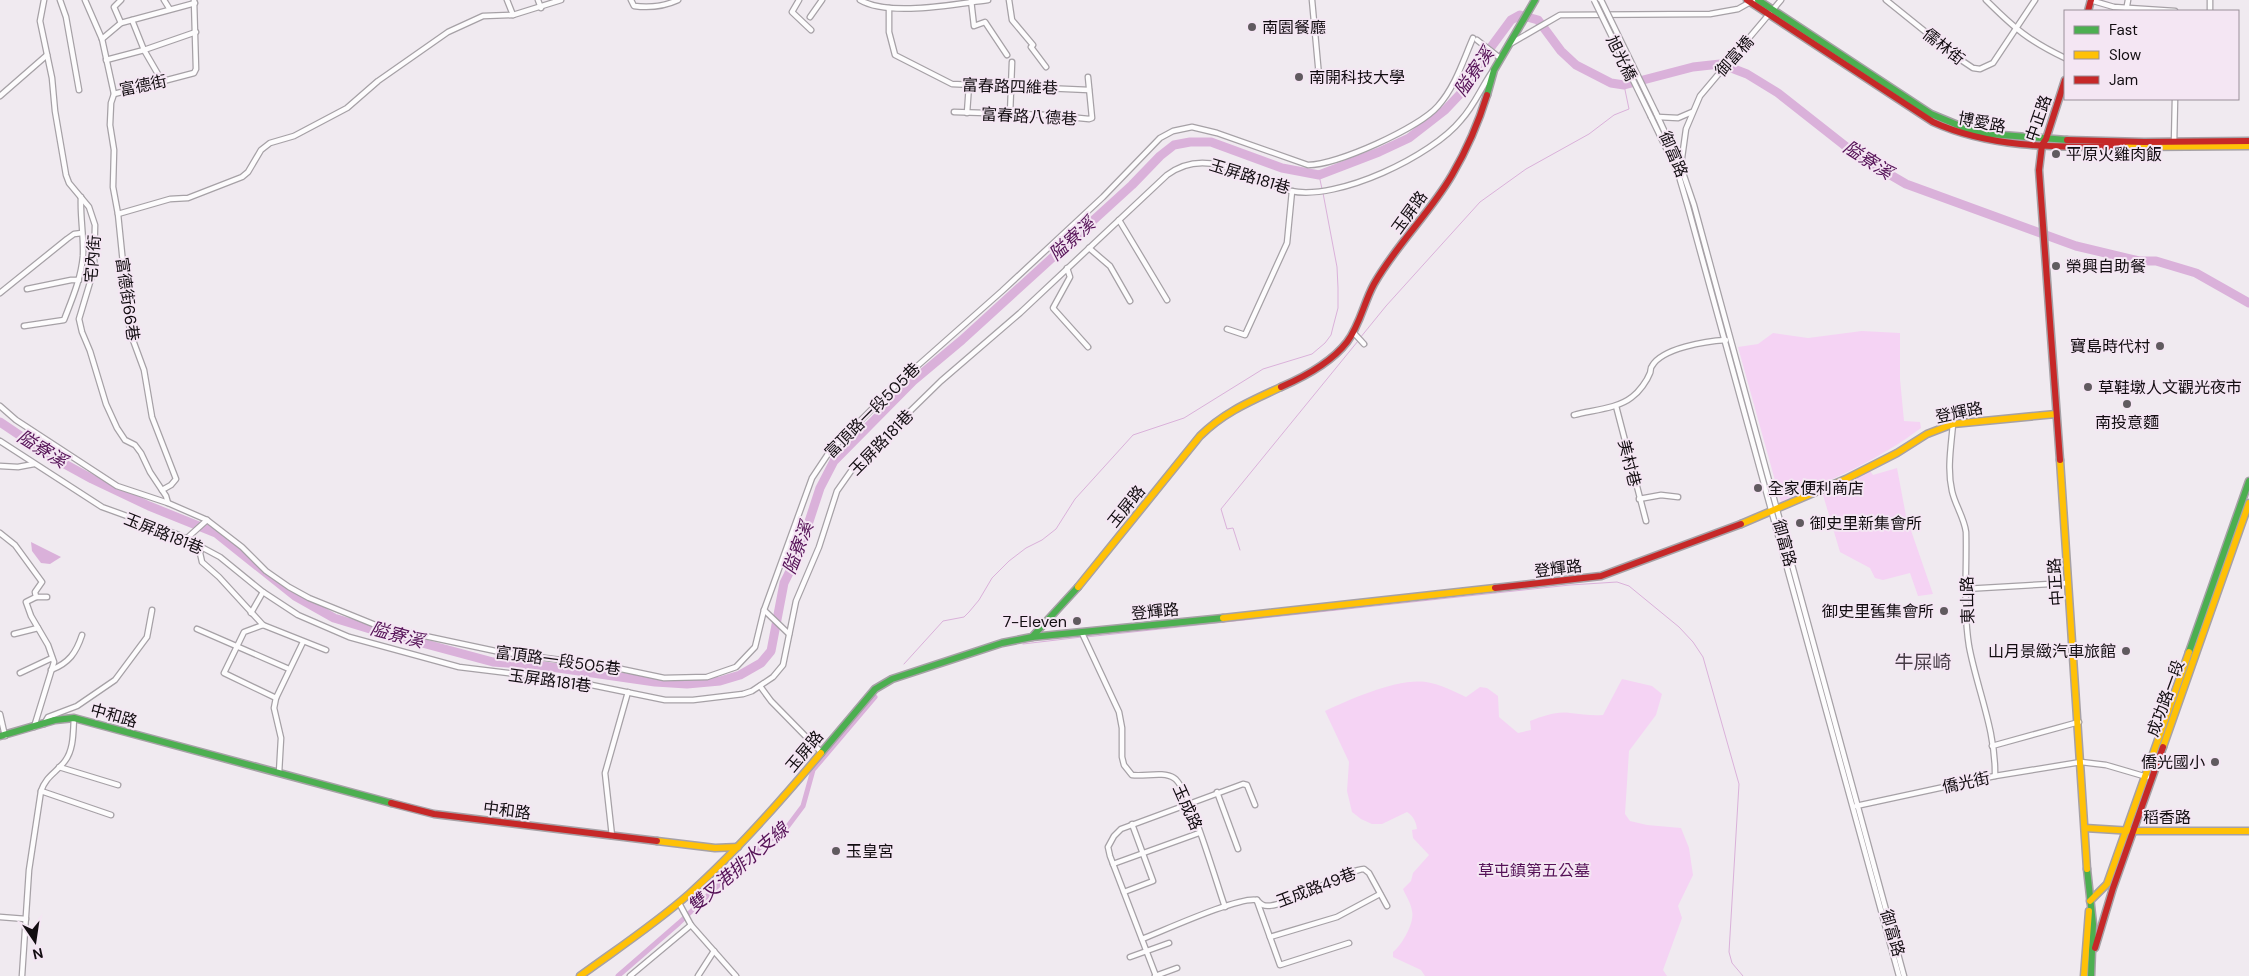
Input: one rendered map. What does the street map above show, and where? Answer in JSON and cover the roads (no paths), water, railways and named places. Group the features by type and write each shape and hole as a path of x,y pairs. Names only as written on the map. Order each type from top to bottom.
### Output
{"street":[{"name":"宅內街","path":"44,0 40,21 66,175 69,183 92,213 96,241 94,269 79,319 82,332 90,350 106,404 117,428 126,440 141,453 168,503"},
{"path":"60,0 66,17 79,90"},
{"name":"富德街","path":"85,0 102,39 114,94 194,73 196,69 195,1"},
{"path":"121,23 114,7 122,0"},
{"path":"164,0 169,8"},
{"path":"507,0 513,15"},
{"path":"538,0 541,8"},
{"path":"118,214 170,199 188,198 242,177 248,172 261,150 270,143 294,136 347,108 383,77 448,32 483,16 513,15 541,8 561,0"},
{"path":"631,0 634,6 641,7 664,6 678,0"},
{"path":"799,0 792,12 812,30"},
{"path":"810,17 822,0"},
{"path":"860,0 869,5 888,8 988,0"},
{"path":"1009,0 1012,20 1033,45 1031,47 1046,67"},
{"path":"1312,0 1319,76"},
{"path":"1510,42 1535,0"},
{"name":"旭光橋","path":"1594,0 1651,117"},
{"name":"旭光橋","path":"1601,0 1657,115"},
{"name":"玉屏路","path":"580,976 679,903 738,847 759,826 875,689 892,679 1002,643 1032,637 1069,598 1200,436 1215,421 1235,408 1301,378 1336,354 1353,332 1374,284 1452,175 1482,110 1498,56 1510,42 1560,15 1710,14 1738,9 1752,0"},
{"name":"博愛路","path":"1752,0 1946,128 1978,139 2249,146"},
{"path":"1771,13 1781,0"},
{"name":"儒林街","path":"1886,0 1958,58 1973,68 1980,69 1993,63 2035,0"},
{"path":"1986,0 2016,30 2064,58"},
{"path":"2091,0 2114,7 2150,10"},
{"path":"2126,9 2128,0"},
{"path":"102,39 121,23 195,1"},
{"path":"969,1 974,26 985,22 1007,54"},
{"name":"富春路四維巷","path":"888,8 890,32 895,55 952,84 1089,90"},
{"name":"御富橋","path":"1693,111 1706,88 1771,13"},
{"path":"132,20 144,50 162,81"},
{"path":"106,60 144,50 196,32"},
{"name":"富頂路一段505巷","path":"0,406 16,420 117,486 168,503 206,521 242,547 266,571 309,598 378,626 500,652 607,666 664,678 707,677 736,667 758,643 760,623 812,478 830,451 898,384 1096,204 1160,138 1192,127 1217,132 1308,165 1317,165 1378,143 1421,120 1437,107 1451,87 1475,39 1498,56"},
{"path":"0,96 47,55"},
{"path":"1010,115 1012,62"},
{"name":"玉屏路181巷","path":"0,442 109,511 187,538 220,557 263,592 298,616 334,632 396,651 459,667 572,681 665,700 693,700 743,694 760,686 780,670 785,658 788,634 796,601 819,547 837,491 856,464 942,381 1173,170 1194,162 1207,162 1292,191 1317,192 1360,182 1388,170 1435,144 1461,122 1494,70"},
{"name":"富春路八德巷","path":"954,112 1089,119 1092,118 1088,77"},
{"name":"中正路","path":"2064,83 2044,142 2039,170 2093,924 2091,976"},
{"path":"967,113 969,86"},
{"name":"富德街66巷","path":"114,94 111,103 110,125 114,150 113,187 118,214 130,332 144,370 152,417 176,479 171,485 162,490"},
{"path":"2174,145 2175,100"},
{"path":"1657,115 1678,118 1693,111"},
{"path":"1678,174 1681,167 1686,129 1693,111"},
{"name":"御富路","path":"1657,115 1681,167 1694,205 1727,340"},
{"name":"御富路","path":"1651,117 1678,174 1727,340 1855,807 1899,976"},
{"name":"博愛路","path":"2174,145 2249,141"},
{"path":"1226,328 1244,336 1251,322 1287,243 1292,191"},
{"path":"24,326 64,320 79,280 83,255 80,215 81,197"},
{"path":"1119,220 1167,300"},
{"path":"0,293 67,239 74,234 82,233"},
{"path":"1089,248 1110,266 1130,301"},
{"path":"1067,268 1070,277 1053,308 1088,347"},
{"path":"27,289 79,280"},
{"path":"1353,332 1362,342"},
{"path":"1574,415 1616,406 1631,398 1638,392 1649,375 1652,366 1660,358 1682,348 1727,340"},
{"name":"美村巷","path":"1616,406 1646,521"},
{"name":"登輝路","path":"1032,637 1601,576 1632,566 1774,511 1846,479 1897,453 1927,434 1953,424 1978,420 2056,414"},
{"name":"東山路","path":"1953,424 1949,469 1952,491 1964,523 1965,589 1969,646 1992,746 1995,776"},
{"path":"0,466 18,467 34,464"},
{"name":"成功路一段","path":"2092,961 2148,777 2249,481"},
{"path":"1639,499 1661,495 1678,497"},
{"name":"成功路一段","path":"2090,901 2107,884 2125,830 2148,777 2249,503"},
{"path":"187,538 206,521"},
{"path":"0,533 14,545 42,582 35,592 36,597"},
{"path":"202,548 200,553 202,562 263,625 326,650"},
{"path":"1965,589 2068,583"},
{"path":"251,613 263,592"},
{"path":"33,728 54,662 48,645 26,602 36,597 47,597"},
{"path":"43,725 48,717 77,706 115,680 148,638 152,610"},
{"path":"765,612 788,634"},
{"path":"263,625 244,632 224,673 276,698"},
{"path":"14,634 38,628"},
{"path":"197,628 289,669"},
{"name":"玉成路","path":"1082,633 1119,712 1122,728 1122,757 1127,770 1139,776 1169,776 1176,778 1189,802 1225,907"},
{"path":"51,670 70,660 78,647 82,635"},
{"path":"279,773 281,738 274,708 276,698 303,642"},
{"path":"20,673 52,658"},
{"path":"760,686 771,701 821,752"},
{"path":"612,836 605,774 628,692"},
{"path":"0,714 3,736"},
{"path":"22,976 29,870 41,792 45,780 59,768 69,755 74,718"},
{"name":"中和路","path":"3,736 59,720 74,718 434,814 716,848 738,847"},
{"path":"1992,746 2079,722"},
{"name":"僑光街","path":"1855,807 1995,776 2081,762 2106,765 2148,777"},
{"path":"59,768 118,785"},
{"path":"1177,968 1156,976 1108,847 1114,836 1121,829 1189,802 1243,784 1247,785 1254,805"},
{"path":"41,792 111,815"},
{"path":"1217,792 1238,850"},
{"name":"御富路","path":"1855,807 1904,976"},
{"path":"1124,892 1153,881 1132,824"},
{"name":"稻香路","path":"2085,828 2133,831 2249,831"},
{"path":"1113,864 1199,833"},
{"name":"玉成路49巷","path":"1257,900 1263,905 1270,905 1308,893 1364,869 1369,873 1387,906"},
{"path":"1270,937 1337,917 1380,894"},
{"path":"1142,939 1251,899 1257,900 1280,965 1349,943"},
{"name":"中正路","path":"2084,976 2090,901"},
{"path":"679,903 691,925 736,976"},
{"path":"0,917 26,919"},
{"path":"630,976 691,925"},
{"path":"1130,957 1169,943"},
{"path":"698,976 714,951"}],"waterway":[{"name":"隘寮溪","path":"0,422 52,457 92,479 149,506 216,533 295,596 334,618 493,662 544,666 655,682 687,684 720,681 740,675 761,663 771,651 784,583 798,555 820,488 834,461 913,381 962,340 1132,185 1160,156 1174,145 1190,142 1211,142 1282,168 1319,175 1379,152 1409,138 1445,110 1463,91 1480,62 1511,20 1520,15 1538,20 1561,51 1576,65 1611,83 1624,85 1693,67 1720,64 1726,66 1747,74 1778,93 1858,156 1906,184 2076,246 2139,261 2156,261 2196,273 2249,303"},
{"path":"1360,338 1386,306 1480,202 1526,169 1589,134 1614,115 1629,109 1624,85"},
{"path":"1319,175 1322,189"},
{"path":"904,664 943,621 964,617 979,600 992,578 1009,561 1056,529 1075,499 1133,435 1184,418 1263,369 1312,354 1325,343 1331,335 1338,308 1338,288 1337,267 1323,193"},
{"path":"1240,550 1233,528 1227,529 1221,509 1358,341"},
{"path":"1086,637 1570,585 1617,582 1629,586 1679,627 1693,642 1703,657 1739,784 1729,952 1732,963 1743,976"},
{"path":"1023,644 1082,637"},
{"name":"雙叉港排水支線","path":"618,976 679,923 749,856 788,826 803,806 813,770 875,697"}],"place":[{"name":"南園餐廳","path":"1252,27"},
{"name":"南開科技大學","path":"1299,77"},
{"name":"平原火雞肉飯","path":"2056,154"},
{"name":"榮興自助餐","path":"2056,266"},
{"name":"寶島時代村","path":"2160,346"},
{"name":"草鞋墩人文觀光夜市","path":"2088,387"},
{"name":"南投意麵","path":"2127,404"},
{"name":"全家便利商店","path":"1758,488"},
{"name":"御史里新集會所","path":"1800,523"},
{"name":"御史里舊集會所","path":"1944,611"},
{"name":"7-Eleven","path":"1077,621"},
{"name":"山月景緻汽車旅館","path":"2126,651"},
{"name":"僑光國小","path":"2215,762"},
{"name":"玉皇宮","path":"836,851"}],"district":[{"name":"牛屎崎","path":"1923,662"}],"park label":[{"name":"草屯鎮第五公墓","path":"1534,870"}]}
